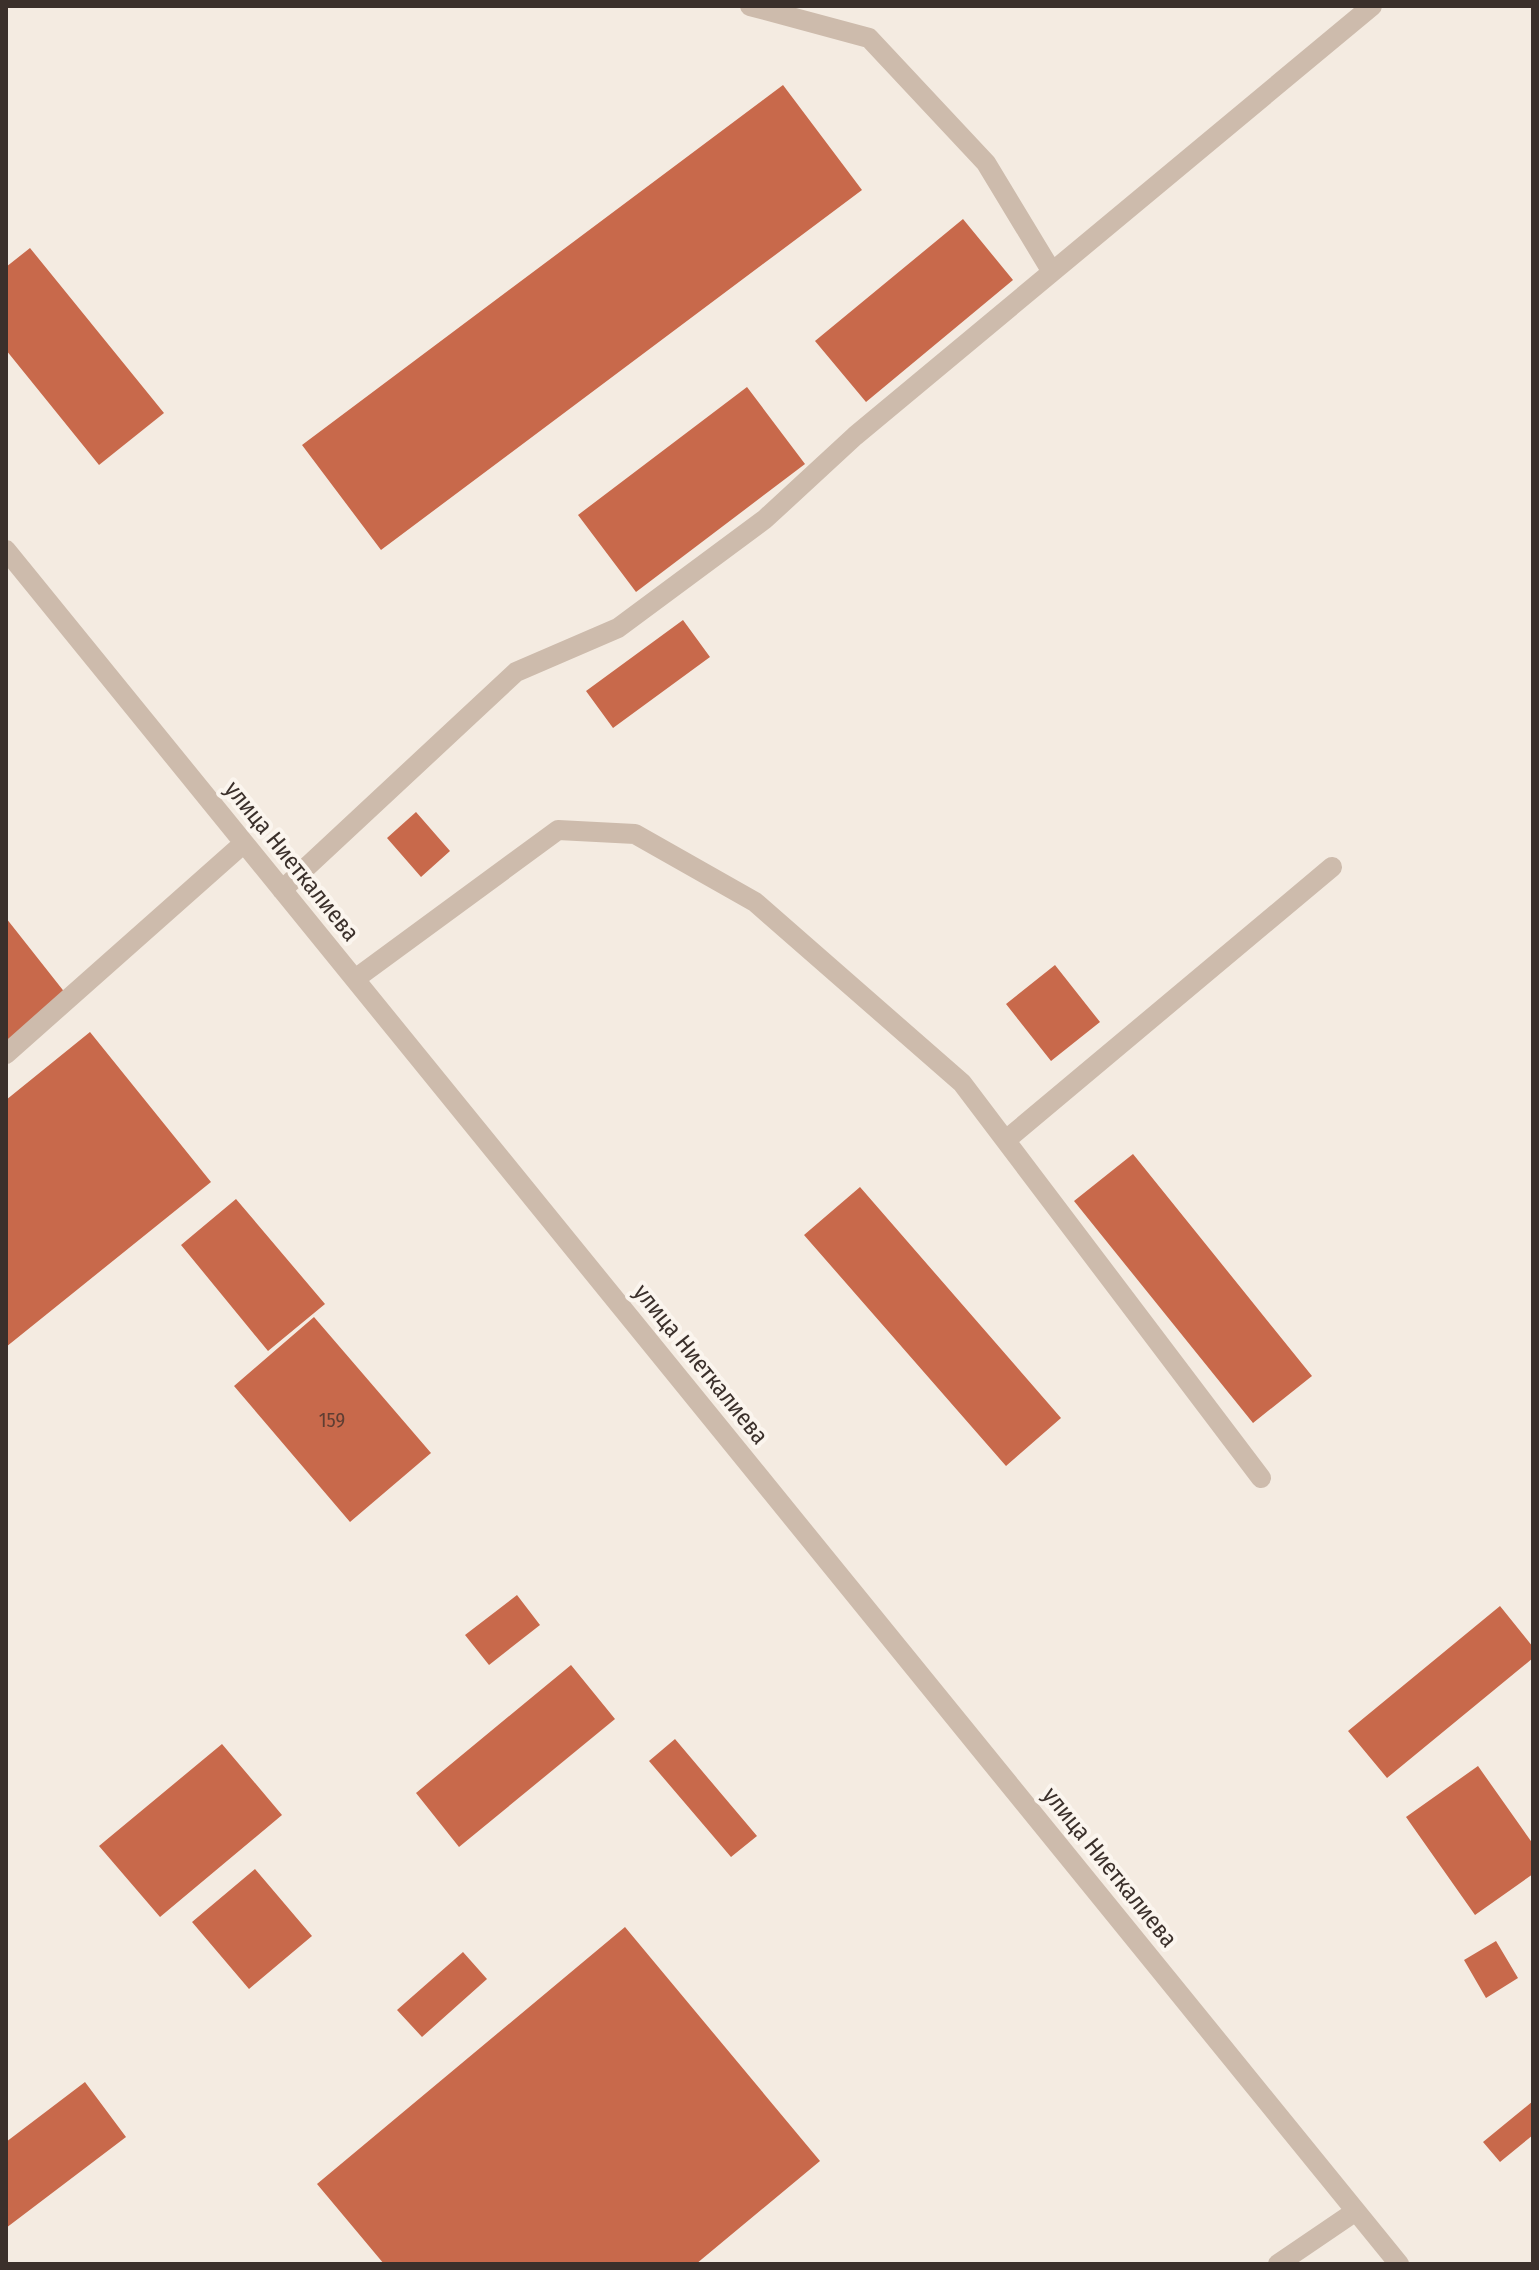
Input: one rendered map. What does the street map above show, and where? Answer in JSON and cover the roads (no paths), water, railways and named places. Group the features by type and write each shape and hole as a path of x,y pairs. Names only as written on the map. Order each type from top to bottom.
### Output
{"street":[{"path":"750,6 869,38 986,163 1052,272"},
{"path":"282,890 516,672 618,628 753,528 855,436 1372,6"},
{"name":"улица Ниеткалиева","path":"6,550 1399,2264"},
{"path":"355,979 558,830 635,834 755,902 962,1083 1261,1478"},
{"path":"6,1054 244,843"},
{"path":"1006,1140 1332,867"},
{"path":"1278,2264 1356,2211"}]}
